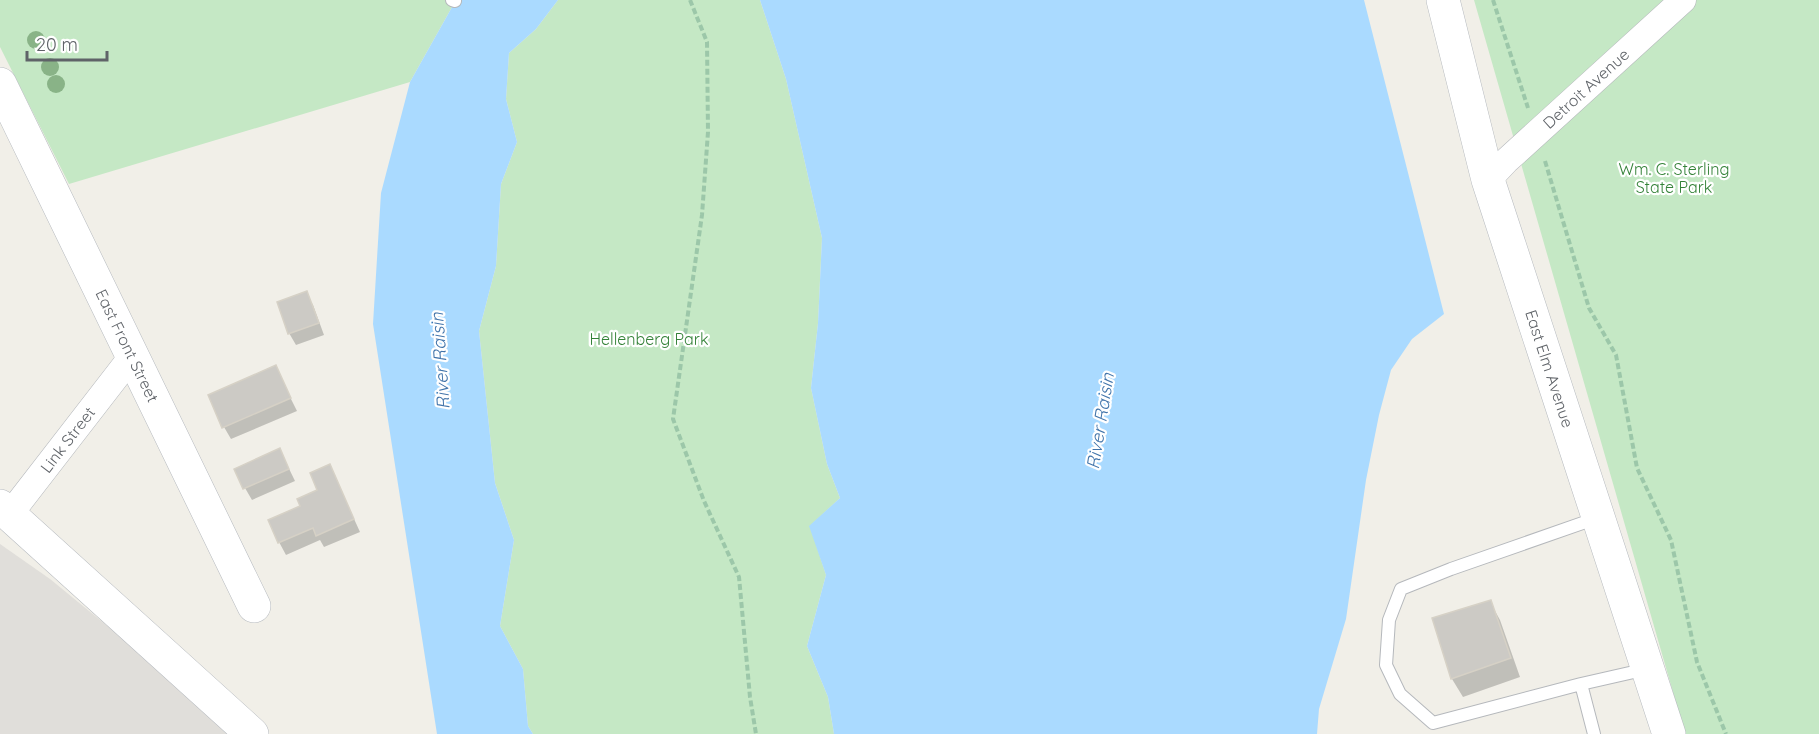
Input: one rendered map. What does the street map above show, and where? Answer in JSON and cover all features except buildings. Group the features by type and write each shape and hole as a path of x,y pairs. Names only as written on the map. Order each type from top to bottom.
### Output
{"street":[{"name":"East Elm Avenue","path":"1443,0 1488,180 1669,734"},
{"name":"Detroit Avenue","path":"1488,180 1536,133 1683,0"},
{"name":"East Front Street","path":"0,84 254,606"},
{"name":"Link Street","path":"5,510 133,355"},
{"path":"5,510 252,734"}],"lane":[{"path":"1599,518 1451,569 1401,589 1389,620 1386,665 1400,694 1432,723 1648,668"},
{"path":"1581,684 1594,734"}],"path":[{"path":"690,0 707,42 708,132 702,215 673,419 704,501 738,577 756,734"},
{"path":"1493,0 1573,248 1589,308 1616,355 1636,468 1671,540 1697,662 1726,734"}],"shaded area":[{"path":"0,544 50,579 222,720 235,734 0,734"}],"green space":[{"path":"0,0 456,0 410,82 69,184 0,47"},
{"name":"Hellenberg Park","path":"558,0 760,0 786,79 822,238 818,323 811,388 827,464 840,498 810,526 826,575 807,646 828,697 834,734 533,734 528,726 523,669 500,626 514,540 495,483 479,331 496,266 501,184 517,142 506,99 509,53 536,29"},
{"name":"Wm. C. Sterling State Park","path":"1474,0 1819,0 1819,734 1685,734"}],"water":[{"name":"River Raisin","path":"456,0 558,0 536,29 509,53 506,99 517,142 501,184 496,266 479,331 495,483 514,540 500,626 523,669 528,726 533,734 437,734 373,324 381,193 410,82"},
{"name":"River Raisin","path":"760,0 1364,0 1444,314 1412,339 1391,370 1366,480 1346,619 1319,709 1317,734 834,734 828,697 807,646 826,575 809,526 840,498 827,464 811,388 818,323 822,238 786,79"}]}
